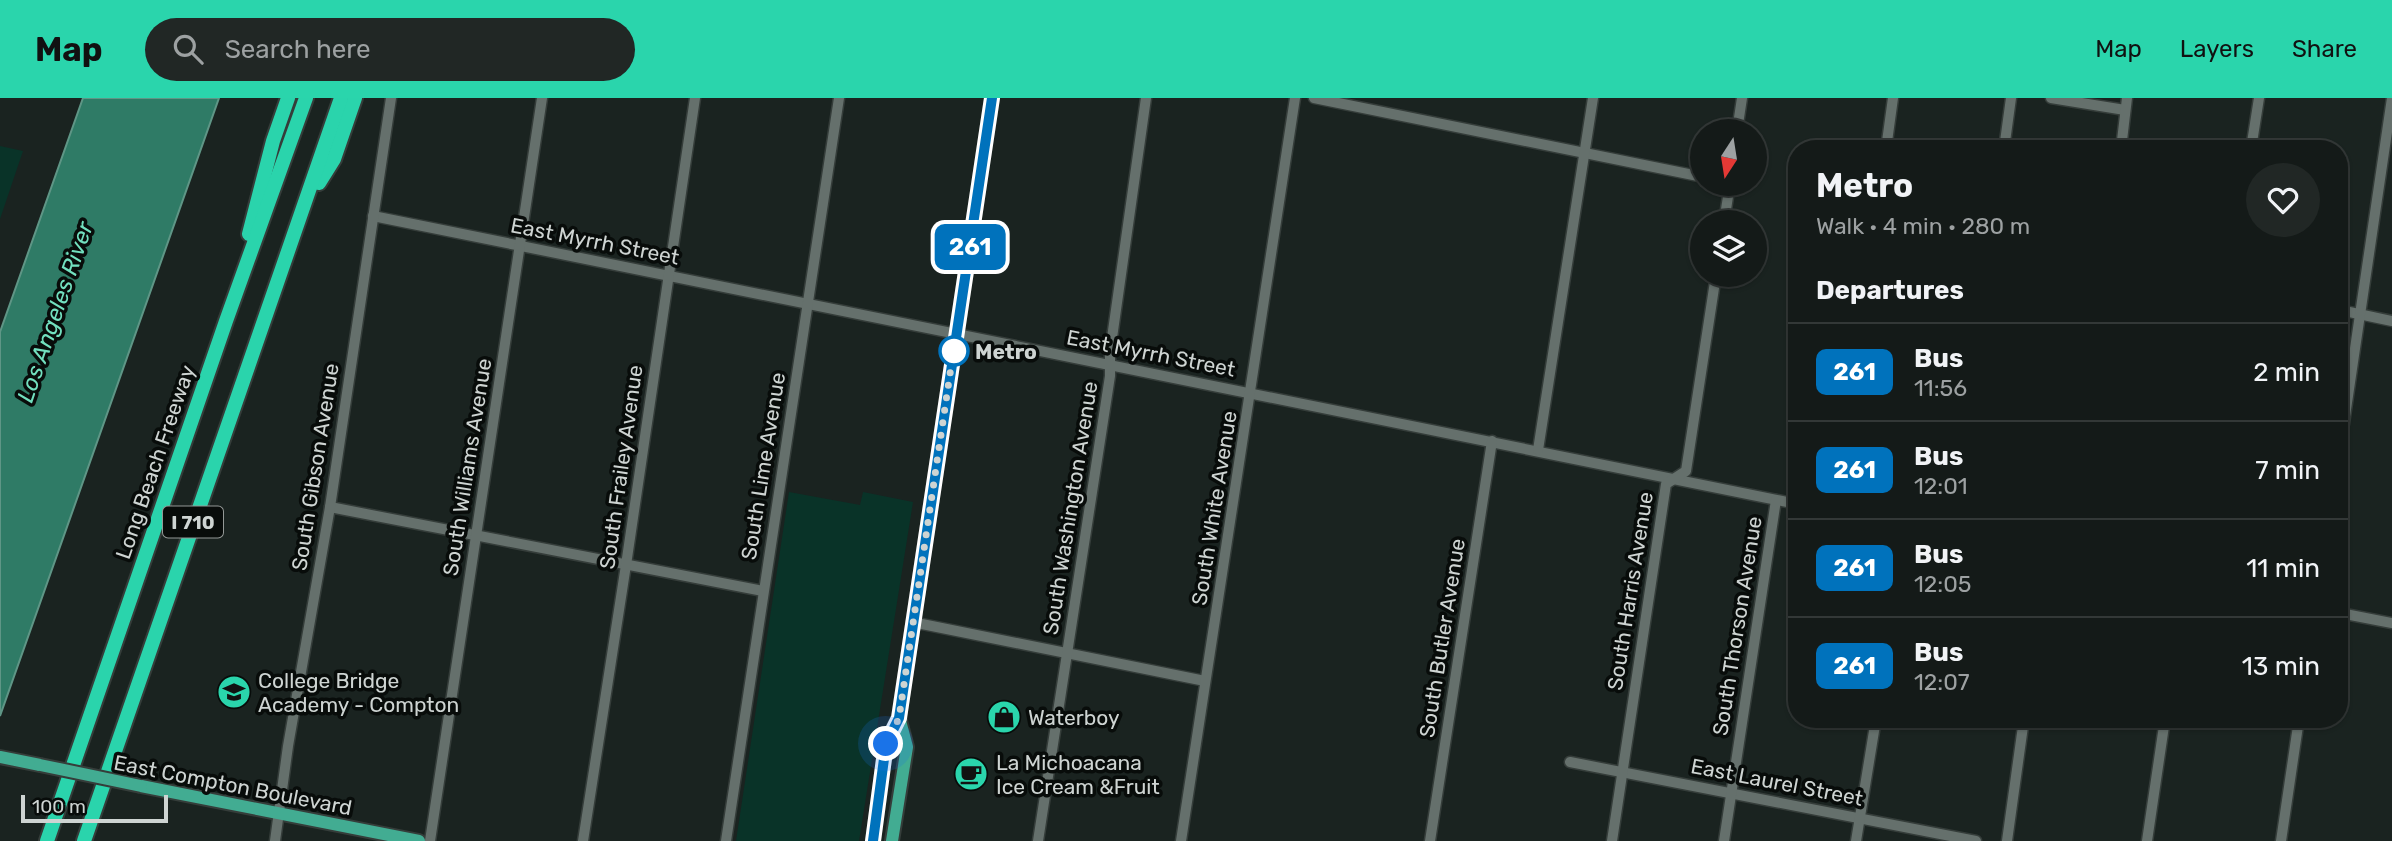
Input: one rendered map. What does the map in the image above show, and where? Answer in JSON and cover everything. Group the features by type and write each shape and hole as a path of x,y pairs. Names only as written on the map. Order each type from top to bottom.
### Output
{"highway":[{"path":"226,321 273,141 288,98"},
{"name":"Long Beach Freeway","path":"47,841 226,321 306,98"},
{"name":"I 710","path":"84,841 341,98"},
{"path":"306,204 334,159 355,98"}],"main road":[{"path":"873,841 886,744 899,718 992,98"},
{"path":"892,841 906,747 899,718"},
{"name":"East Compton Boulevard","path":"0,757 419,841"}],"street":[{"name":"South Gibson Avenue","path":"275,841 288,746 330,506 391,98"},
{"name":"South Williams Avenue","path":"430,841 542,98"},
{"name":"South Frailey Avenue","path":"583,841 695,98"},
{"name":"South Lime Avenue","path":"726,841 839,98"},
{"name":"South Washington Avenue","path":"1038,841 1110,364 1146,98"},
{"name":"South White Avenue","path":"1181,841 1295,98"},
{"path":"1314,98 1690,174"},
{"path":"1538,450 1593,98"},
{"path":"1739,119 1742,98"},
{"path":"1887,140 1893,98"},
{"path":"2005,140 2011,98"},
{"path":"2051,98 2125,110"},
{"path":"2122,140 2127,98"},
{"path":"2252,140 2259,98"},
{"path":"2348,396 2392,98"},
{"name":"East Myrrh Street","path":"373,216 1788,502"},
{"name":"South Harris Avenue","path":"1612,841 1666,484 1686,471 1714,287"},
{"path":"2348,312 2392,321"},
{"name":"South Butler Avenue","path":"1430,841 1492,441"},
{"name":"South Thorson Avenue","path":"1724,841 1776,500"},
{"path":"330,506 763,592"},
{"path":"2348,615 2392,623"},
{"path":"912,621 1205,681"},
{"path":"1856,841 1874,728"},
{"path":"2007,841 2023,728"},
{"path":"2147,841 2164,728"},
{"path":"2281,841 2299,728"},
{"name":"East Laurel Street","path":"1570,762 1976,841"}],"shaded area":[{"path":"0,146 23,151 0,219"},
{"path":"789,492 860,505 863,492 913,502 859,841 736,841"}],"water":[{"name":"Los Angeles River","path":"83,98 219,98 0,716 0,332"}],"bus line":[{"name":"261","path":"873,841 886,744 899,718 992,98"}],"place":[{"name":"Metro","path":"954,351"},
{"name":"College Bridge Academy - Compton","path":"234,692"},
{"name":"Waterboy","path":"1004,717"},
{"name":"La Michoacana Ice Cream &Fruit","path":"971,774"}],"route":[{"path":"886,744 899,718 954,347 954,351"}]}
